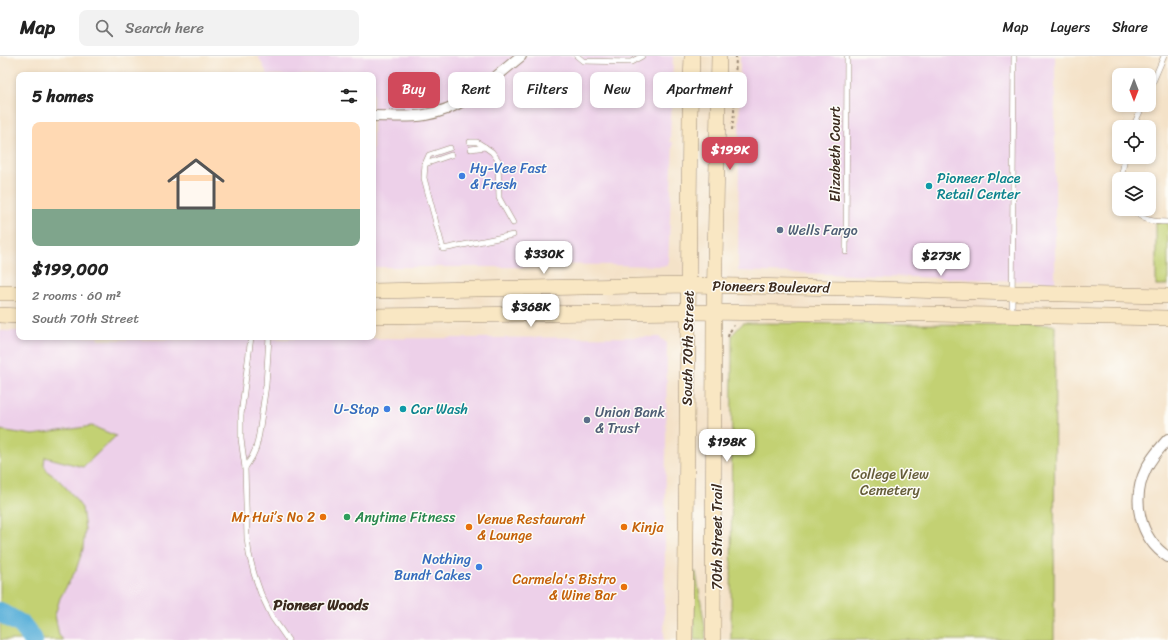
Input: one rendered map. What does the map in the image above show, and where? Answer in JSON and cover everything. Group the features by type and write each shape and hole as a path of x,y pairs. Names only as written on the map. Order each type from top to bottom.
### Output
{"main road":[{"name":"South 70th Street","path":"686,640 688,285 692,56"},
{"name":"South 70th Street","path":"713,640 714,286 719,56"},
{"name":"Pioneers Boulevard","path":"376,291 688,285 1168,296"},
{"path":"0,293 16,293"},
{"name":"Pioneers Boulevard","path":"376,316 734,312 1168,318"},
{"path":"0,315 16,316"}],"street":[{"path":"376,116 424,116 454,107 468,99 520,56"},
{"path":"1168,439 1146,468 1140,481 1138,509 1146,533 1154,545 1168,557"}],"lane":[{"path":"577,56 583,61 631,62 642,56"},
{"name":"Elizabeth Court","path":"846,252 847,56"},
{"path":"1012,315 1014,56"},
{"path":"1156,75 1164,56"},
{"path":"470,142 476,142 485,147 492,152 498,160 499,198 513,223"},
{"path":"471,149 485,147"},
{"path":"450,148 429,155 425,164 424,178 444,249 513,235"},
{"path":"425,164 451,155"},
{"path":"1140,216 1146,220 1168,222"},
{"path":"251,340 241,415 241,439 245,468 247,538 250,561 261,594 272,617 288,640"},
{"path":"245,468 256,448 259,434 266,386 269,340"}],"path":[{"path":"731,136 734,113 736,56"},
{"path":"728,337 734,325 734,312"}],"shaded area":[{"path":"258,56 673,56 672,72 653,72 653,108 671,108 670,142 673,142 668,266 548,264 548,267 376,267 376,72 266,72"},
{"path":"740,56 1055,56 1055,282 738,271 740,108 747,108 747,72 740,72"},
{"path":"0,331 16,331 16,340 376,340 376,339 659,337 667,343 664,640 63,640 59,635 55,615 60,598 76,570 83,549 85,529 82,508 57,478 49,472 44,465 45,457 83,467 92,426 33,435 0,430"}],"green space":[{"path":"1156,222 1168,222 1168,285 1156,285"},
{"name":"College View Cemetery","path":"743,323 1055,325 1054,640 731,640 732,335"},
{"path":"92,426 116,436 83,467 45,457 44,465 48,472 57,478 82,508 85,529 83,549 76,570 60,598 55,615 59,635 63,640 0,640 0,430 33,435"},
{"path":"694,572 696,572 706,640 694,640"}],"waterway":[{"path":"0,612 22,625 33,640"}],"place":[{"name":"Hy-Vee Fast & Fresh","path":"462,176"},
{"name":"Pioneer Place Retail Center","path":"929,186"},
{"name":"Wells Fargo","path":"780,230"},
{"name":"U-Stop","path":"387,409"},
{"name":"Car Wash","path":"403,409"},
{"name":"Union Bank & Trust","path":"587,420"},
{"name":"Mr Hui’s No 2","path":"323,517"},
{"name":"Anytime Fitness","path":"347,517"},
{"name":"Venue Restaurant & Lounge","path":"469,527"},
{"name":"Kinja","path":"624,527"},
{"name":"Nothing Bundt Cakes","path":"479,567"},
{"name":"Carmela's Bistro & Wine Bar","path":"624,587"}],"district":[{"name":"Pioneer Woods","path":"321,605"}]}
